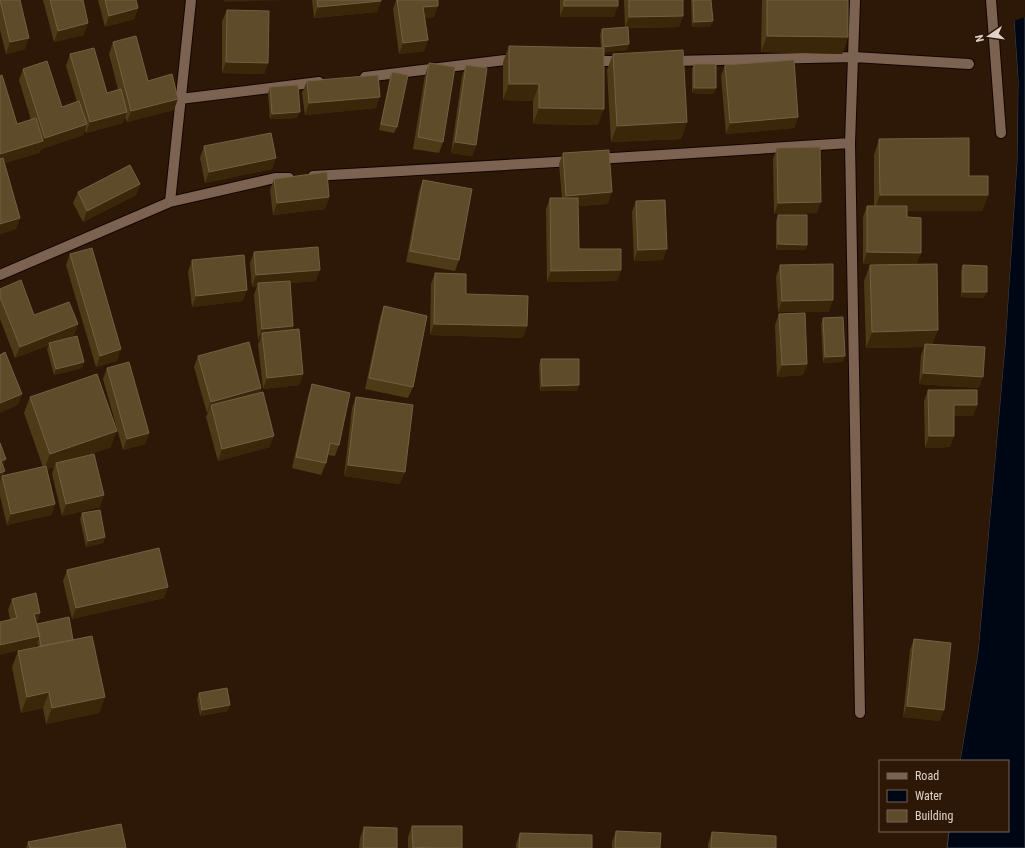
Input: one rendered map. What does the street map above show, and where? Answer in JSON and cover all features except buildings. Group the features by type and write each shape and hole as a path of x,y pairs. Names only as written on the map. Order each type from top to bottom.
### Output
{"street":[{"path":"170,202 190,0"},
{"path":"855,0 850,143 860,713"},
{"path":"991,0 1001,132"},
{"path":"660,61 854,57 969,64"},
{"path":"354,78 505,60 528,60"},
{"path":"582,61 636,61"},
{"path":"180,99 331,81"},
{"path":"0,275 170,202 275,178 850,143"}],"water":[{"path":"1025,0 1025,848 947,848 949,832 1009,832 1009,760 960,760 978,652 1005,345 1017,160 1018,80 1014,21"}],"pier":[{"path":"1011,0 1025,0 1025,17 1014,21 1018,80 1017,160 1005,345 978,652 960,760 958,760 976,652 1003,344 1015,160 1016,80"}]}
